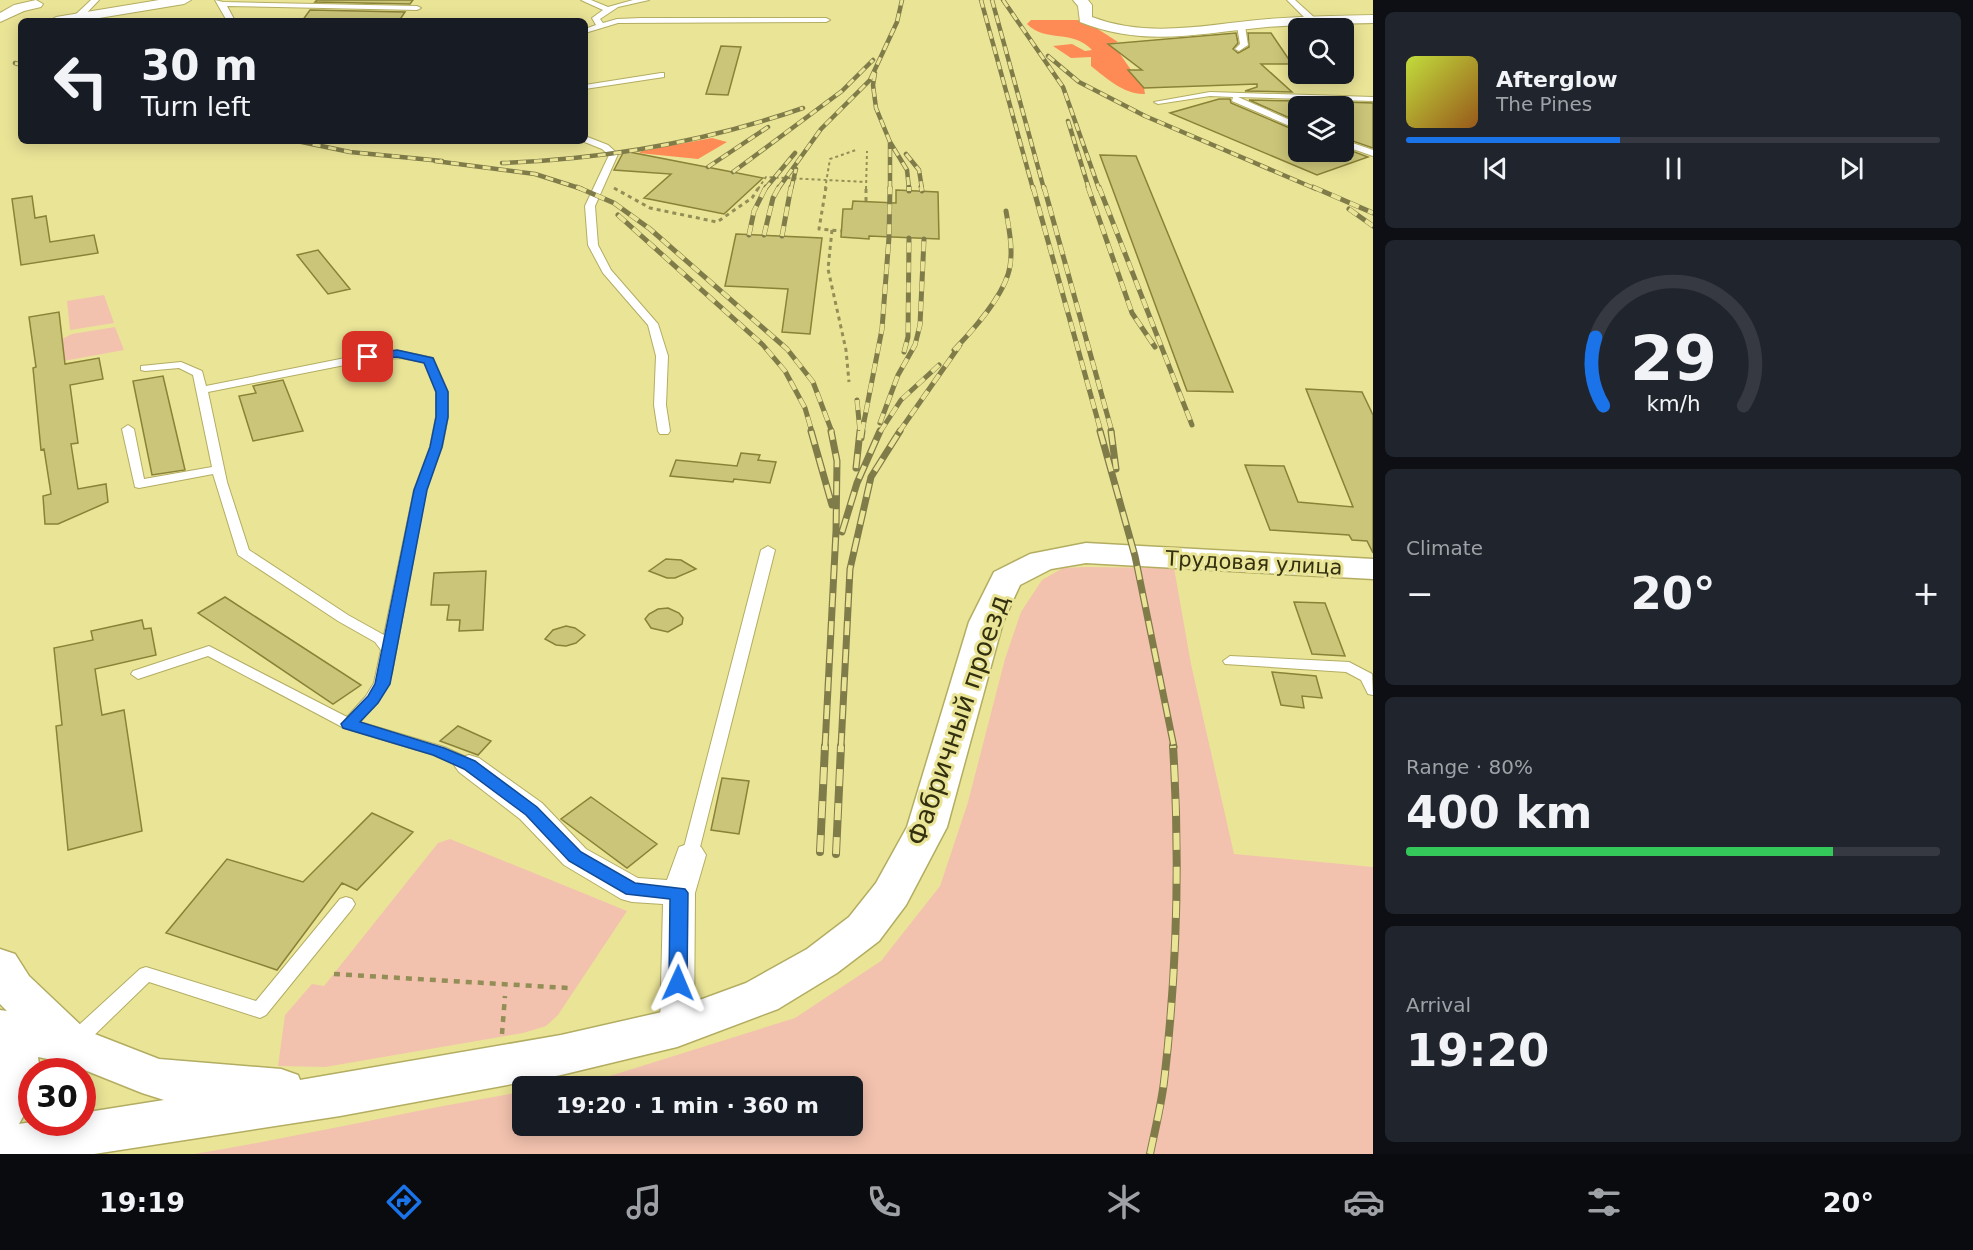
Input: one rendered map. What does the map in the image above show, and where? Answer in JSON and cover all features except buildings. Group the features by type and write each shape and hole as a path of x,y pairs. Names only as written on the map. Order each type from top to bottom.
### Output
{"main road":[{"name":"Фабричный проезд","path":"340,1095 561,1055 677,1028 762,996 822,961 864,929 891,894 927,827 986,622 1006,579 1042,561 1086,553 1136,556"},
{"name":"Трудовая улица","path":"1136,556 1373,569"},
{"path":"0,967 13,989 71,1045"},
{"path":"0,1032 71,1045 158,1079 340,1095"},
{"path":"0,1032 17,1058 16,1080 7,1103 0,1112"},
{"path":"0,1149 136,1125 340,1095"}],"street":[{"path":"77,18 184,0"},
{"path":"1080,0 1085,5 1085,19 1112,29 1188,32 1288,23"},
{"path":"0,18 19,8 40,2"},
{"path":"1354,20 1373,19"},
{"path":"469,765 531,811 575,857 632,890 679,893"},
{"path":"677,1028 679,893 690,855"}],"lane":[{"path":"77,18 95,0"},
{"path":"585,0 609,9"},
{"path":"600,25 596,18 616,5 645,0"},
{"path":"1291,0 1310,18"},
{"path":"218,2 417,8"},
{"path":"218,2 229,18"},
{"path":"588,30 600,25 641,20 826,20"},
{"path":"1239,49 1244,45 1245,39 1241,26"},
{"path":"588,87 661,75"},
{"path":"1158,102 1210,94 1373,99"},
{"path":"1228,96 1288,122"},
{"path":"588,140 605,147 614,154 590,206 593,245 607,271 653,324 662,356 660,405 664,432"},
{"path":"1354,146 1373,153"},
{"path":"202,390 368,357 397,354 429,360 442,392 442,417 436,447 420,490 383,684 373,699 349,724"},
{"path":"145,368 181,365 198,373 218,469 243,552 343,618 380,639 388,650"},
{"path":"128,429 139,484 218,469"},
{"path":"690,855 768,550"},
{"path":"138,674 209,651 349,724 439,752 469,765"},
{"path":"1230,661 1349,667 1368,677 1373,690"},
{"path":"71,1045 146,974 260,1010 346,904"}],"path":[{"path":"841,231 819,230 825,180 830,159 856,150"},
{"path":"866,201 867,151"},
{"path":"602,182 650,208 717,222 752,198 766,177 866,182"},
{"path":"832,230 828,269 846,350 849,382"},
{"path":"334,974 567,988"},
{"path":"502,1041 506,996"}],"shaded area":[{"path":"1031,20 1078,20 1090,24 1118,42 1109,44 1118,51 1131,70 1129,71 1144,88 1145,94 1130,92 1109,80 1091,66 1091,57 1071,58 1053,46 1072,44 1085,51 1092,50 1076,40 1034,30 1027,24"},
{"path":"712,138 727,142 698,159 639,153 642,151"},
{"path":"104,295 114,323 70,330 67,301"},
{"path":"115,327 124,350 36,366 33,347 50,345 72,334"},
{"path":"1063,568 1174,568 1191,664 1234,854 1373,867 1373,1154 194,1154 512,1094 512,1136 863,1136 863,1076 610,1076 795,1018 881,961 940,886 968,802 1005,659 1021,612 1042,580"},
{"path":"450,839 627,911 558,1015 546,1026 523,1033 325,1067 278,1066 285,1015 312,984 324,986 438,843"}],"railway":[{"path":"778,189 821,129 870,80 897,22 902,0"},
{"path":"981,0 1033,189"},
{"path":"992,0 1044,189"},
{"path":"1003,0 1063,87 1099,189"},
{"path":"1048,56 1079,82 1145,116 1316,189"},
{"path":"733,172 842,91 873,60"},
{"path":"875,73 873,85 876,108 890,142"},
{"path":"502,163 579,158 655,147 729,130 803,108"},
{"path":"1068,121 1089,189"},
{"path":"708,167 768,127"},
{"path":"890,142 907,170 909,189"},
{"path":"890,142 890,187"},
{"path":"311,144 350,152 442,161"},
{"path":"765,189 795,153"},
{"path":"906,154 919,170 922,189"},
{"path":"435,161 535,174 581,189"},
{"path":"791,189 796,169"},
{"path":"764,235 773,198 779,187"},
{"path":"782,236 791,187"},
{"path":"862,432 882,329 889,237 890,187"},
{"path":"921,187 922,191"},
{"path":"1033,187 1101,432"},
{"path":"1044,187 1112,432"},
{"path":"1088,187 1132,313 1155,347"},
{"path":"1099,187 1192,425"},
{"path":"1313,187 1373,213"},
{"path":"581,189 614,203 650,229 787,349 813,382 832,432"},
{"path":"749,235 754,211 765,189"},
{"path":"1349,209 1373,226"},
{"path":"954,350 996,300 1007,277 1011,252 1006,211"},
{"path":"618,215 763,345 785,371 805,408 812,432"},
{"path":"904,352 908,337 909,238"},
{"path":"880,423 898,375 915,345 920,325 924,239"},
{"path":"899,432 960,345"},
{"path":"880,432 901,400 939,365"},
{"path":"857,400 860,431"},
{"path":"811,431 832,505"},
{"path":"825,747 836,531 837,461 831,431"},
{"path":"856,468 860,431"},
{"path":"861,438 862,431"},
{"path":"842,532 857,483 880,431"},
{"path":"841,747 850,569 871,477 900,431"},
{"path":"1100,431 1135,556 1174,747"},
{"path":"1111,431 1116,469"},
{"path":"820,852 825,746"},
{"path":"836,854 841,746"},
{"path":"1150,1154 1164,1082 1172,998 1177,872 1173,746"}],"route":[{"path":"368,357 397,354 418,356 429,360 442,392 442,417 436,447 420,490 383,684 373,699 349,724 439,752 482,772 531,811 575,857 632,890 679,893 678,983"}]}
